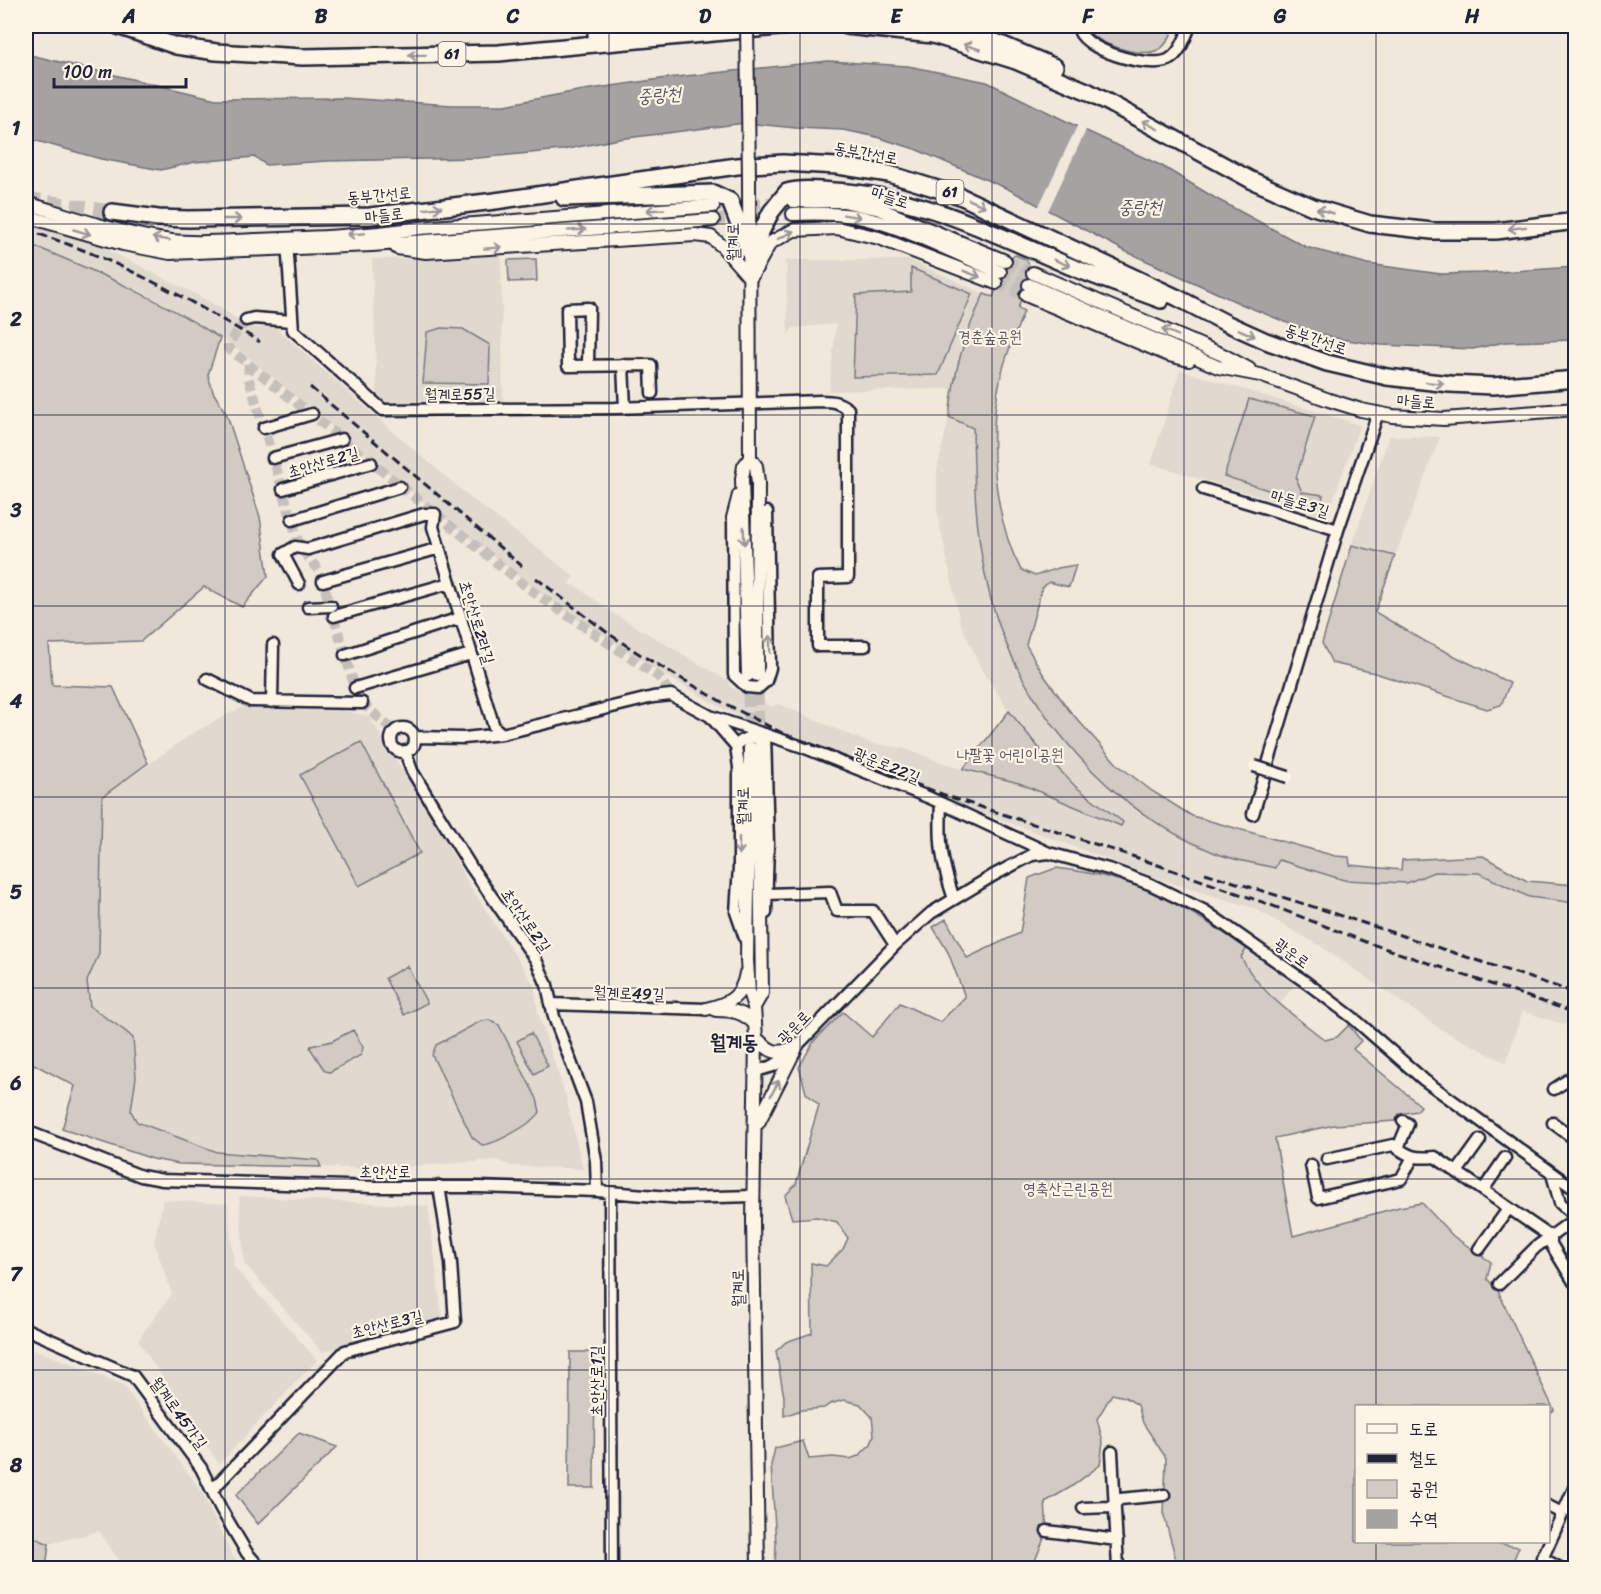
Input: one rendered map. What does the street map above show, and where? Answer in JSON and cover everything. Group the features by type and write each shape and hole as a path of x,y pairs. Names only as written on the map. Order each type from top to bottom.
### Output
{"highway":[{"name":"61","path":"118,26 176,46 265,56 352,57 499,53 789,26"},
{"path":"499,53 534,44 659,26"},
{"path":"846,26 933,35 1016,61 1089,92 1251,180 1312,207 1370,224 1432,231 1496,231 1575,221"},
{"path":"942,26 984,37 1036,57 1057,68 1089,92"},
{"name":"동부간선로","path":"112,212 178,219 370,216 495,201 700,170 766,163 818,164 882,172 933,186 983,206 1226,323 1307,357 1347,369 1387,377 1493,386 1575,379"},
{"path":"600,184 622,186 764,171 816,172 868,178 931,196 1069,266 1195,314 1226,323"},
{"path":"750,254 771,212 782,197 788,192 803,190 859,193 903,200 951,215 1028,246"},
{"path":"495,201 713,193 730,201 750,254"}],"main road":[{"name":"월계로","path":"747,26 750,458 756,466 758,483 752,675 742,479 744,466 750,458"},
{"name":"마들로","path":"793,201 843,201 880,209 1000,272"},
{"name":"마들로","path":"26,203 132,233 193,242 372,245 713,220"},
{"name":"마들로","path":"26,216 123,244 170,253 713,206"},
{"name":"마들로","path":"793,214 827,213 883,223 1000,272"},
{"path":"372,245 426,252 695,235 711,237 750,278 770,243 794,230 837,228 1000,272"},
{"name":"마들로","path":"1260,375 1218,367 1029,284 1223,355 1260,375 1329,400 1377,413 1396,417 1444,419 1575,409"},
{"path":"733,518 742,479"},
{"path":"758,483 768,512"},
{"name":"월계로","path":"758,748 749,992 754,1007 756,1038 753,1196 758,1569"},
{"name":"월계로","path":"752,953 762,993 754,1007"},
{"path":"706,1009 727,1004 733,999 745,979 752,953"},
{"path":"706,1009 737,1011 755,1024"},
{"path":"756,1038 772,1051 783,1053 797,1046"},
{"path":"754,1132 797,1046"}],"street":[{"path":"1078,26 1078,31 1084,40 1099,50 1160,63 1170,59 1181,48 1190,26"},
{"name":"월계로55길","path":"287,243 293,330 383,410 625,408 834,401 848,409 848,578 818,578 818,646 865,646"},
{"path":"588,365 589,308 567,309 568,366 651,365 652,393"},
{"path":"246,320 254,318 292,321"},
{"path":"624,365 625,408"},
{"name":"마들로3길","path":"1203,489 1338,530 1377,413"},
{"path":"264,429 312,414"},
{"name":"초안산로2길","path":"273,458 342,439"},
{"name":"초안산로2길","path":"283,489 371,463"},
{"path":"292,520 400,487"},
{"path":"733,518 734,675 747,687 758,688 766,681 770,668 768,512"},
{"name":"초안산로2라길","path":"299,584 283,554 295,547 308,549 424,514 435,514 433,527 460,618 494,728 502,734"},
{"path":"1252,814 1338,530"},
{"path":"323,581 440,548"},
{"path":"308,607 332,611 450,583"},
{"path":"345,655 460,618"},
{"path":"272,702 273,645"},
{"path":"355,688 471,654"},
{"path":"207,679 251,701 362,703"},
{"path":"415,737 464,738 502,734 654,697 671,695 710,716 736,746 739,818 736,912 752,953"},
{"name":"광운로22길","path":"710,716 765,734 941,803 1049,853"},
{"path":"404,728 411,731 415,737 413,746 405,751 399,751 392,741 393,734 404,728"},
{"path":"758,748 765,734"},
{"path":"736,746 742,739 749,737 760,740 758,748 767,910 752,953"},
{"name":"초안산로2길","path":"405,751 412,771 432,804 477,876 536,960 547,985 550,1004 586,1102 596,1161 597,1191"},
{"path":"1254,766 1288,777"},
{"path":"941,803 939,834 943,867 954,899"},
{"name":"광운로","path":"756,1071 779,1063 895,945 931,913 1032,855 1049,853 1112,870 1150,884 1205,911 1307,983 1352,1017 1424,1080 1575,1190"},
{"path":"767,894 830,892 837,911 873,911 895,945"},
{"name":"월계로49길","path":"550,1004 706,1009"},
{"path":"1554,1089 1570,1079"},
{"path":"1398,1148 1408,1124 1403,1121"},
{"path":"1553,1123 1575,1140"},
{"name":"초안산로","path":"26,1131 141,1176 163,1180 597,1191 681,1198 753,1196"},
{"path":"1457,1172 1480,1140"},
{"path":"1327,1159 1393,1145 1417,1159 1435,1157 1551,1237"},
{"path":"1311,1165 1318,1198 1401,1179 1413,1157"},
{"path":"1483,1190 1505,1158"},
{"path":"1499,1284 1536,1247 1575,1218 1560,1203 1552,1174"},
{"name":"초안산로3길","path":"212,1490 345,1351 455,1322 451,1263 439,1186"},
{"name":"초안산로1길","path":"610,1192 612,1569"},
{"path":"1479,1249 1509,1208"},
{"path":"1551,1237 1551,1244 1575,1282"},
{"name":"월계로45가길","path":"26,1329 133,1376 201,1468 242,1544 260,1569"},
{"path":"1112,1452 1118,1569"},
{"path":"1560,1569 1540,1563 1570,1509 1575,1484"},
{"path":"1083,1508 1115,1505 1120,1499 1164,1495"},
{"path":"1550,1507 1558,1511 1570,1509"},
{"path":"1047,1530 1117,1540"}],"shaded area":[{"path":"26,222 100,246 209,301 248,326 275,327 471,498 574,576 568,584 576,586 613,613 728,681 731,687 771,706 779,704 869,743 902,748 972,773 1019,783 1121,826 1123,822 1076,787 1043,753 1009,711 980,666 960,622 937,511 937,470 949,417 973,428 974,488 979,537 985,574 1002,630 1025,682 1037,702 1096,774 1147,816 1214,853 1274,868 1278,860 1344,880 1407,883 1434,872 1479,873 1529,897 1575,903 1575,1028 1522,1011 1506,1063 1439,1028 1322,947 1254,908 1174,884 825,754 727,711 660,672 556,605 420,499 242,352 144,293 26,244"},
{"path":"501,254 503,402 384,404 377,396 372,259 425,259"},
{"path":"786,260 910,260 984,294 969,326 952,389 829,391 836,324 793,328 788,335"},
{"path":"1180,370 1360,425 1327,517 1151,464"},
{"path":"1389,436 1440,437 1395,556 1352,545"},
{"path":"242,707 324,707 369,716 438,828 469,884 534,985 538,1014 566,1097 583,1169 512,1166 496,1160 375,1169 321,1167 318,1160 217,1152 136,1122 131,1111 136,1077 122,1027 108,1021 90,1006 87,981 99,954 102,797 193,733"},
{"path":"1247,948 1295,984 1280,1004 1248,971 1241,957"},
{"path":"239,1196 428,1206 442,1317 322,1352 244,1263"},
{"path":"163,1200 228,1204 234,1267 317,1360 219,1464 138,1340 172,1294 154,1242"},
{"path":"34,1349 122,1384 200,1489 233,1557 241,1568 124,1568 99,1531 49,1544 26,1534 26,1363"}],"green space":[{"path":"1089,26 1175,26 1163,47 1153,52 1144,52 1123,49 1104,42 1090,33"},
{"path":"26,244 132,289 220,338 208,375 213,392 227,415 260,517 268,576 242,607 204,587 141,641 49,644 52,685 113,687 148,763 102,797 99,954 87,981 90,1006 133,1038 136,1077 131,1111 137,1122 217,1152 318,1160 321,1167 179,1164 153,1159 62,1129 75,1086 26,1062"},
{"name":"경춘숲공원","path":"1015,255 1026,259 1032,271 1018,308 1024,311 1001,376 994,423 995,475 1004,526 1021,570 1035,576 1076,565 1069,587 1049,582 1042,588 1026,645 1043,674 1069,710 1118,765 1152,791 1192,816 1335,856 1349,857 1350,865 1401,870 1402,860 1483,856 1527,881 1575,885 1575,903 1529,897 1479,873 1434,872 1407,883 1344,880 1279,860 1275,868 1228,857 1171,832 1133,806 1097,775 1065,741 1038,703 1015,662 997,619 985,574 979,538 973,428 949,417 957,369 971,324 984,294 993,297 1008,260"},
{"path":"536,259 537,281 509,282 508,260"},
{"path":"911,268 972,294 938,375 853,377 856,295 911,292"},
{"path":"442,328 463,329 490,345 489,384 423,383 427,332"},
{"path":"1249,399 1315,416 1296,478 1302,492 1323,495 1321,507 1224,476"},
{"path":"1352,545 1395,556 1375,612 1426,642 1510,683 1501,705 1487,709 1375,673 1332,663 1322,643"},
{"name":"나팔꽃 어린이공원","path":"1009,711 1043,753 1076,787 1123,822 1121,826 1019,783 963,769"},
{"path":"361,742 420,853 359,886 300,775"},
{"name":"영축산근린공원","path":"1056,868 1080,871 1140,887 1188,911 1247,948 1241,957 1257,981 1278,1003 1325,1040 1337,1037 1349,1025 1361,1041 1353,1049 1421,1106 1417,1111 1399,1114 1396,1121 1334,1125 1275,1138 1293,1236 1399,1207 1422,1203 1453,1236 1491,1262 1487,1279 1497,1289 1554,1410 1550,1413 1550,1405 1355,1405 1355,1543 1494,1543 1519,1547 1513,1561 1498,1568 1174,1568 1175,1555 1164,1516 1166,1458 1143,1423 1138,1405 1125,1397 1112,1394 1097,1419 1103,1442 1100,1465 1071,1487 1045,1502 1047,1531 1032,1568 775,1568 776,1543 771,1465 775,1448 803,1441 809,1459 833,1457 850,1459 858,1456 871,1444 874,1435 872,1417 860,1404 844,1400 824,1408 801,1410 784,1416 784,1397 776,1351 786,1342 812,1333 811,1263 826,1266 843,1249 848,1238 837,1222 817,1217 792,1219 785,1196 796,1184 819,1105 806,1093 799,1067 814,1041 843,1012 872,1037 900,1003 940,1022 965,997 948,952 933,927 946,919 967,958 1020,933 1029,878"},
{"path":"407,966 427,1003 404,1015 385,978"},
{"path":"489,1020 499,1025 537,1099 540,1112 513,1133 482,1145 472,1137 432,1055 436,1045 481,1021"},
{"path":"353,1030 363,1047 361,1055 330,1072 325,1071 310,1048 311,1046 332,1041"},
{"path":"531,1033 548,1066 534,1074 517,1041"},
{"path":"570,1352 595,1352 594,1488 569,1488"},
{"path":"299,1433 337,1447 258,1524 236,1495"},
{"path":"26,1534 49,1544 46,1568 26,1567"}],"water":[{"name":"중랑천","path":"26,54 216,99 343,98 452,105 505,105 577,91 667,78 828,61 908,66 987,82 1162,166 1215,198 1306,247 1368,264 1441,274 1575,267 1575,340 1505,342 1473,349 1381,345 1340,339 1295,326 1241,304 1125,251 1008,189 915,149 873,136 843,130 745,123 619,139 562,150 478,158 327,161 266,165 255,157 195,162 161,170 101,159 26,138"}],"pier":[{"path":"1078,124 1087,128 1047,213 1038,208"}],"tunnel":[{"path":"26,199 112,212"},
{"path":"713,206 783,202"},
{"path":"713,220 793,214"},
{"path":"1005,261 1033,273"},
{"path":"1000,272 1029,285"},
{"path":"996,283 1026,295"},
{"path":"246,320 228,344 228,348 536,594 659,677 671,695"},
{"path":"249,364 248,376 300,547 320,572 355,688 362,703 395,732"},
{"path":"757,675 759,740"},
{"path":"748,677 750,740"}],"railway":[{"path":"26,230 57,240 146,278 260,342"},
{"path":"310,387 522,566"},
{"path":"536,578 609,634 641,655 722,702 784,734 947,796 1138,858 1366,942 1576,1013"},
{"path":"1205,873 1576,993"}],"district":[{"name":"월계동","path":"734,1042"}]}
